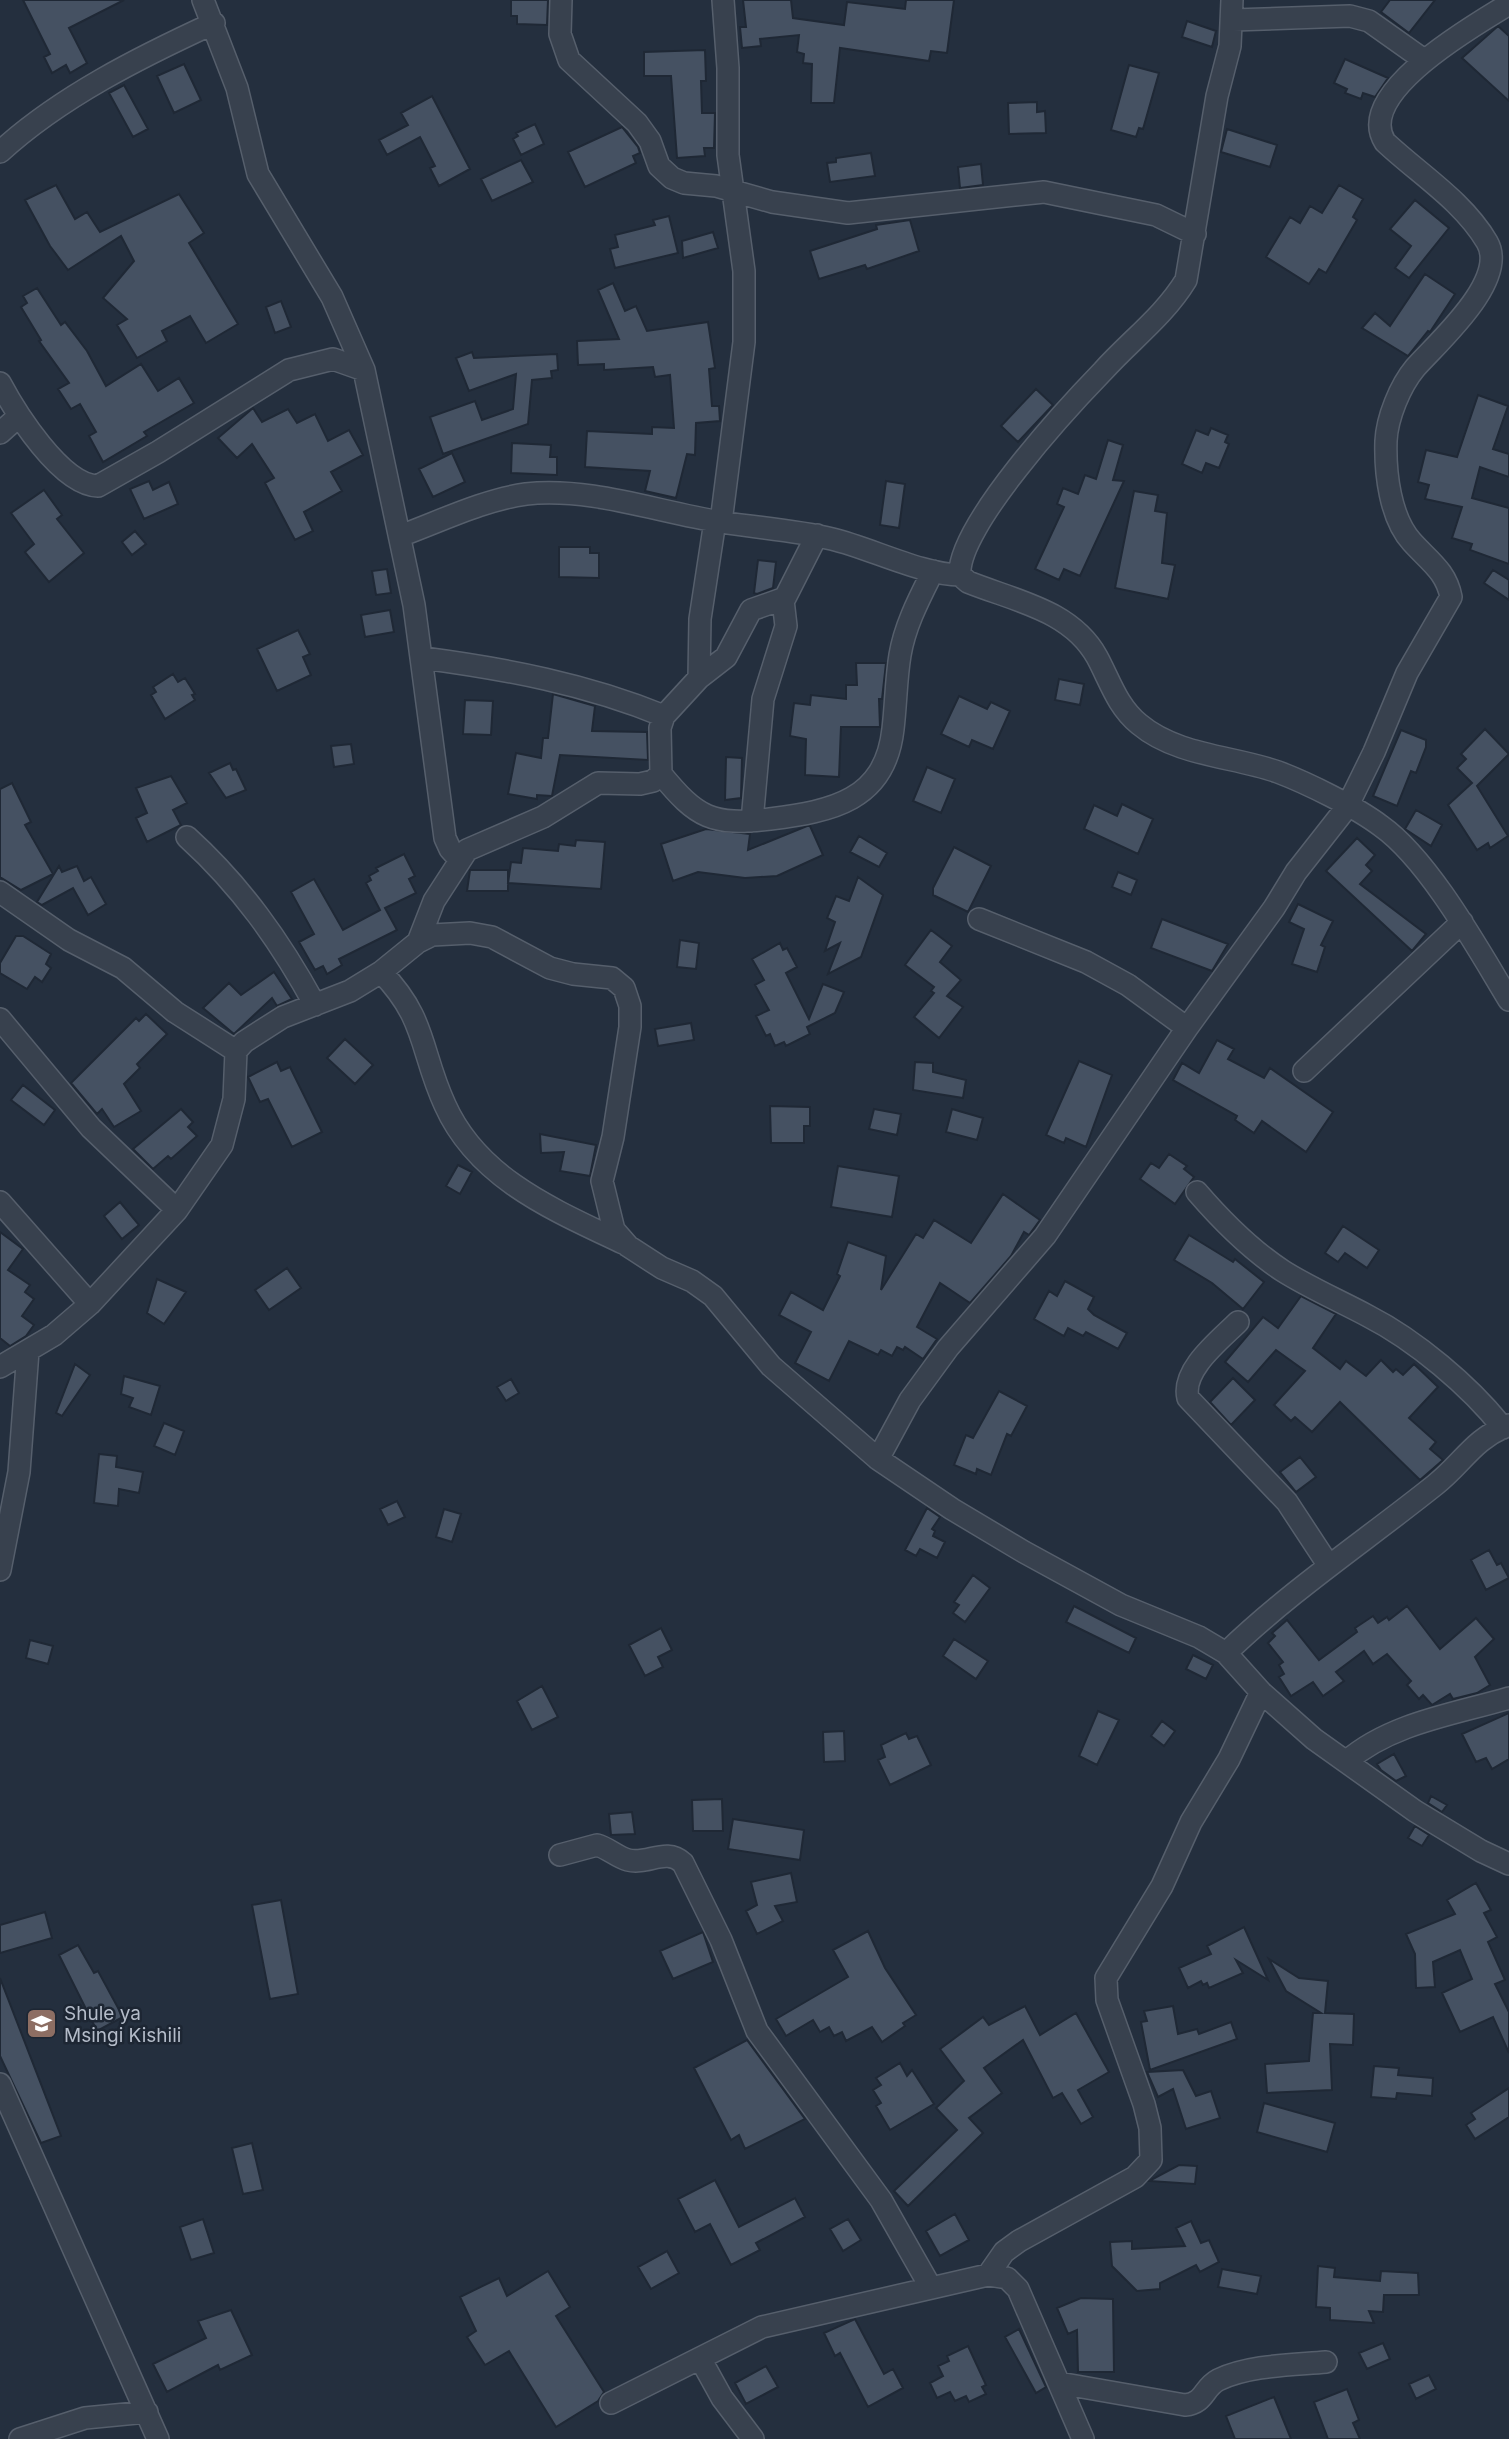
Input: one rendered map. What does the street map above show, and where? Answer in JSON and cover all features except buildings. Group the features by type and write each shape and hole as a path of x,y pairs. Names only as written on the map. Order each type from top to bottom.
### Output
{"street":[{"path":"203,0 237,88 258,174 332,297 364,370 423,658 446,838 450,849 459,859"},
{"path":"561,0 560,34 569,60 637,123 650,141 659,166 672,178 684,183 734,190 772,202 848,214 1044,192 1156,215 1195,234"},
{"path":"699,678 700,620 718,522 744,342 744,271 729,155 728,68 723,0"},
{"path":"878,1459 909,1400 948,1348 1045,1236 1187,1028 1274,908 1296,872 1347,807 1374,752 1406,673 1451,597 1448,581 1435,563 1411,541 1398,522 1391,493 1386,441 1390,420 1404,385 1473,302 1501,260 1469,217 1385,142 1379,132 1381,114 1389,99 1424,60 1509,4"},
{"path":"960,575 968,542 991,503 1071,405 1173,302 1186,280 1232,10 1350,16 1369,21 1424,60"},
{"path":"0,152 36,123 120,70 214,23"},
{"path":"0,383 36,440 78,480 88,486 98,486 289,370 333,359 364,370"},
{"path":"0,433 19,416"},
{"path":"400,536 485,504 526,495 561,493 718,522 817,535 868,548 933,571 960,575 968,582 1058,616 1084,637 1098,658 1113,694 1139,724 1172,743 1281,773 1381,825 1404,847 1462,922 1509,1000"},
{"path":"752,821 763,699 786,626 783,600 817,535"},
{"path":"783,600 751,610 726,657 699,678 664,716 660,728 661,774 685,803 701,814 724,821 752,821 808,814 840,804 861,793 878,776 887,760 893,732 900,654 911,618 933,571"},
{"path":"423,658 525,673 627,701 664,716"},
{"path":"418,942 434,901 459,859 475,845 543,817 598,783 640,785 653,781 661,774"},
{"path":"187,837 226,873 261,916 315,1005"},
{"path":"0,892 69,940 123,968 176,1012 236,1051"},
{"path":"979,919 1086,962 1128,985 1187,1028"},
{"path":"1304,1071 1462,922"},
{"path":"0,1367 54,1335 90,1304 177,1210 222,1145 234,1099 233,1067 236,1051 244,1042 283,1017 351,990 381,972 418,942 446,933 492,937 550,968 573,974 596,974 612,978 624,988 630,1006 630,1027 613,1137 602,1181 614,1230 628,1246"},
{"path":"381,972 410,1006 420,1026 445,1105 461,1134 487,1166 517,1188 628,1246 662,1268 692,1280 725,1307 771,1366 878,1459 952,1510 1121,1605 1199,1637 1226,1653 1261,1692 1314,1740 1415,1811 1481,1851 1509,1864"},
{"path":"0,1019 90,1128 177,1210"},
{"path":"1197,1192 1218,1217 1257,1251 1304,1283 1395,1331 1459,1382 1506,1427 1481,1438 1452,1471 1280,1604 1226,1653"},
{"path":"0,1202 90,1304"},
{"path":"1238,1322 1214,1345 1189,1379 1188,1398 1287,1502 1329,1566"},
{"path":"0,1570 19,1472 28,1351"},
{"path":"988,2275 1004,2252 1019,2241 1135,2177 1151,2160 1150,2128 1107,2000 1106,1978 1110,1967 1162,1886 1191,1822 1229,1759 1261,1692"},
{"path":"1347,1761 1364,1747 1394,1732 1509,1698"},
{"path":"560,1855 597,1845 629,1860 667,1855 676,1856 683,1863 721,1940 757,2031 881,2200 931,2288"},
{"path":"0,2084 158,2439"},
{"path":"611,2403 762,2327 988,2275 1007,2278 1018,2289 1083,2439"},
{"path":"701,2360 722,2398 753,2439"},
{"path":"1059,2382 1185,2405 1200,2401 1219,2379 1286,2365 1326,2362"},
{"path":"20,2439 85,2418 147,2412"}],"place":[{"name":"Shule ya Msingi Kishili","path":"41,2024"}]}
